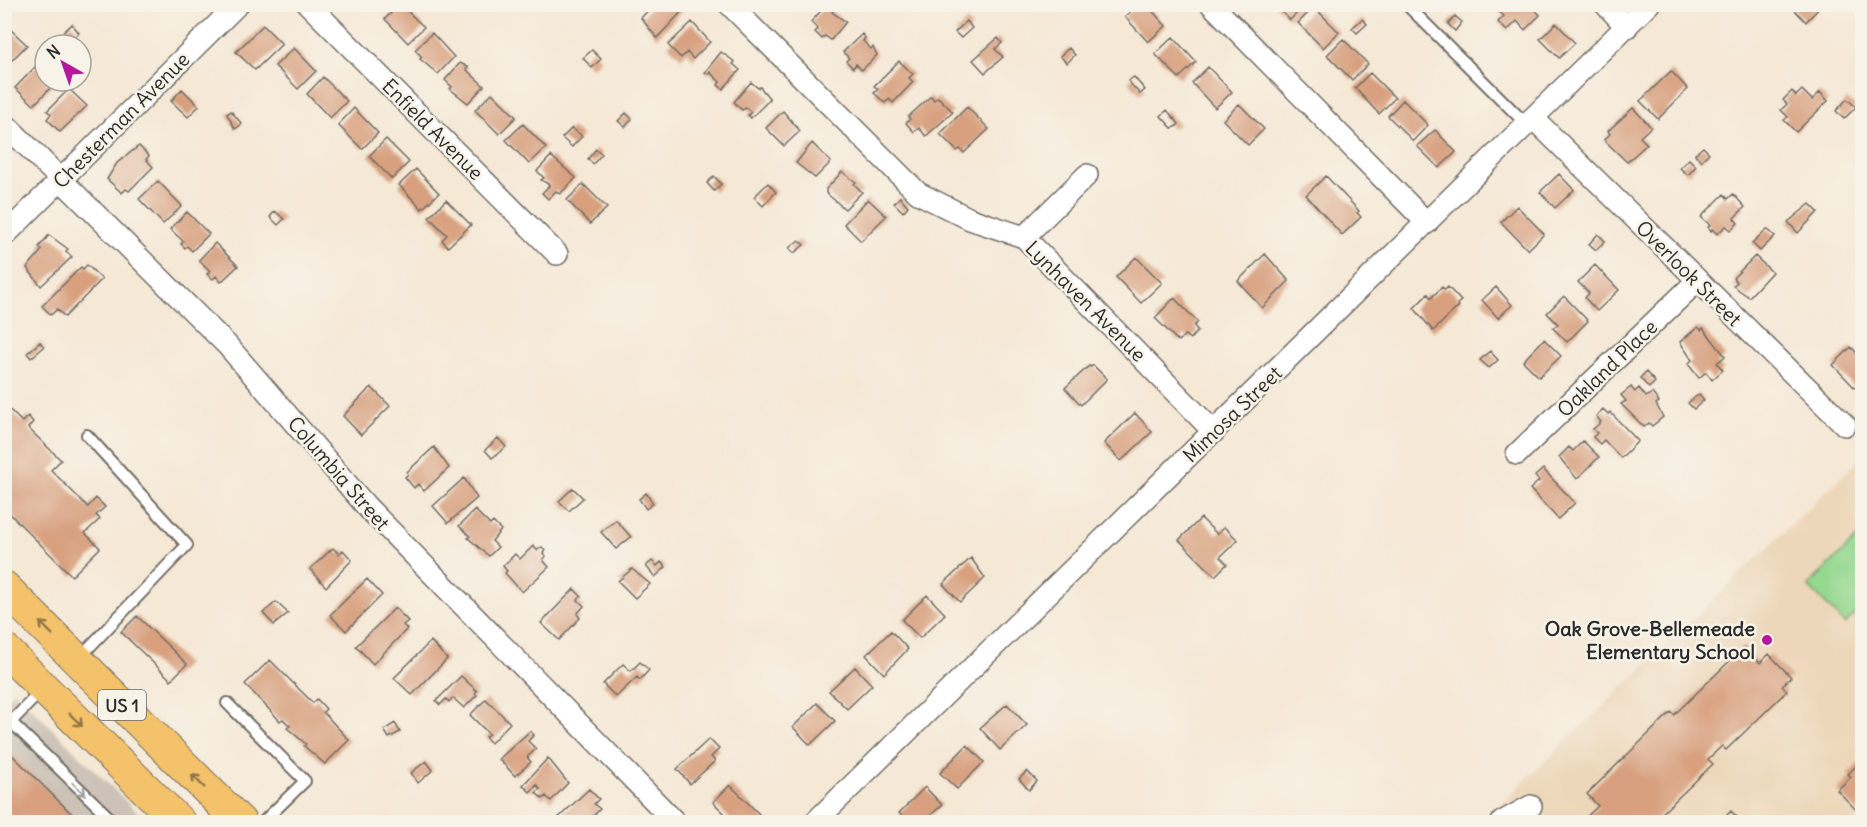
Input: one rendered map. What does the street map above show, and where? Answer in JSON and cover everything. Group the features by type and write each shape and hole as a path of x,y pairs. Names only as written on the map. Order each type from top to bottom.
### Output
{"main road":[{"name":"US 1","path":"4,587 240,822"},
{"name":"US 1","path":"4,650 179,822"}],"street":[{"name":"Chesterman Avenue","path":"4,236 238,4"},
{"name":"Enfield Avenue","path":"308,4 557,254"},
{"name":"Lynhaven Avenue","path":"729,4 918,192 969,219 1024,237 1214,432"},
{"path":"1210,4 1427,223"},
{"path":"1605,4 1627,27"},
{"name":"Mimosa Street","path":"815,822 1649,4"},
{"name":"Overlook Street","path":"1531,122 1845,425"},
{"name":"Columbia Street","path":"4,123 227,345 367,507 675,822"},
{"path":"1024,237 1087,175"},
{"name":"Oakland Place","path":"1517,454 1697,281"},
{"path":"1502,822 1531,806"}],"lane":[{"path":"1406,4 1531,122"},
{"path":"77,660 187,545 87,435"},
{"path":"44,688 11,722 114,822"},
{"path":"227,703 304,781 263,822"}],"shaded area":[{"name":"Oak Grove-Bellemeade Elementary School","path":"1862,457 1862,822 1482,822"},
{"path":"14,691 147,822 5,822 5,701"}],"green space":[{"path":"1862,533 1862,607 1845,624 1808,586"}],"building":[{"path":"400,4 424,27 408,43 385,19"},
{"path":"654,4 684,4 686,7 657,38 641,18"},
{"path":"1138,4 1146,4 1166,26 1148,42 1125,17"},
{"path":"1274,4 1306,4 1290,20"},
{"path":"1502,4 1530,4 1540,15 1525,30 1517,21 1507,31 1498,22 1504,16 1497,10"},
{"path":"1789,4 1823,4 1806,22"},
{"path":"832,5 835,8 832,12 846,22 831,40 825,36 822,39 815,32 818,29 811,22 825,6 828,8"},
{"path":"1314,7 1339,32 1323,48 1298,23"},
{"path":"1455,16 1462,22 1455,31 1448,24"},
{"path":"1362,19 1367,24 1357,33 1352,28"},
{"path":"967,21 972,28 961,38 955,32"},
{"path":"692,22 710,42 693,59 687,52 681,58 668,45"},
{"path":"1556,23 1575,43 1559,58 1540,39"},
{"path":"72,24 79,33 62,33"},
{"path":"263,25 282,44 255,70 236,52"},
{"path":"4,29 9,33 11,30 27,45 4,68"},
{"path":"432,33 454,57 438,74 420,59 422,57 415,50"},
{"path":"862,34 865,38 863,41 871,49 873,47 877,55 862,70 856,64 853,68 846,61 849,58 843,52"},
{"path":"1173,37 1196,62 1179,78 1155,54"},
{"path":"998,38 1002,43 995,49 1003,57 985,73 973,60"},
{"path":"1343,39 1368,64 1352,80 1327,55"},
{"path":"294,48 316,71 298,89 275,66"},
{"path":"1069,48 1075,55 1067,63 1060,56"},
{"path":"592,50 601,59 592,68 583,58"},
{"path":"721,52 735,62 733,64 740,70 723,89 718,85 720,82 710,72 708,74 705,72"},
{"path":"899,61 913,74 909,78 913,82 893,103 889,99 885,103 874,93 878,89 874,86"},
{"path":"460,63 468,67 466,69 484,86 468,103 450,89 452,87 445,80"},
{"path":"1208,67 1232,92 1215,108 1192,83"},
{"path":"33,69 33,93 46,93 34,105 15,88"},
{"path":"1671,71 1688,89 1658,119 1640,101"},
{"path":"1370,73 1395,98 1379,114 1355,88"},
{"path":"323,77 347,101 330,118 307,94"},
{"path":"1134,77 1145,90 1140,94 1128,81"},
{"path":"751,82 758,88 760,87 770,99 751,118 748,115 751,112 746,108 742,110 734,102"},
{"path":"182,89 199,106 188,117 171,101"},
{"path":"1802,90 1812,100 1820,92 1828,101 1796,132 1784,120 1788,117 1781,110 1787,104 1783,100 1792,91 1796,96"},
{"path":"65,93 73,93 87,106 60,132 47,119 51,114 47,111"},
{"path":"492,93 516,117 499,134 475,110"},
{"path":"931,96 934,100 938,97 953,112 926,136 919,128 914,132 906,123 910,119 908,117"},
{"path":"1847,99 1856,107 1844,119 1836,111"},
{"path":"1403,100 1428,125 1413,141 1388,116"},
{"path":"1239,104 1264,129 1248,145 1223,120"},
{"path":"967,107 989,129 964,153 960,149 957,151 940,134"},
{"path":"354,108 378,133 362,149 338,125"},
{"path":"1633,108 1651,127 1640,137 1647,144 1627,162 1604,140 1610,134 1608,131"},
{"path":"1167,110 1179,124 1177,126 1172,128 1161,116"},
{"path":"231,111 242,124 235,129 227,114"},
{"path":"783,111 800,131 784,146 766,128"},
{"path":"626,113 632,119 625,127 618,121"},
{"path":"523,124 546,148 529,164 506,140"},
{"path":"572,128 582,136 572,147 562,138"},
{"path":"1435,130 1456,152 1439,168 1417,146"},
{"path":"386,139 409,162 392,179 369,156"},
{"path":"812,143 831,162 815,178 796,163"},
{"path":"139,146 149,156 146,159 153,167 129,191 126,189 122,193 107,179 117,163"},
{"path":"1703,147 1709,153 1701,161 1695,154"},
{"path":"596,149 602,154 593,164 588,159"},
{"path":"551,156 576,178 560,194 556,191 548,199 542,193 550,185 541,180 544,178 537,171"},
{"path":"1689,159 1696,166 1688,175 1680,168"},
{"path":"416,169 439,193 422,209 399,185"},
{"path":"842,172 856,182 854,184 862,192 845,209 826,193 826,189"},
{"path":"1559,174 1574,190 1555,208 1540,192"},
{"path":"714,176 721,184 714,191 707,183"},
{"path":"1326,176 1359,211 1357,213 1361,217 1342,235 1306,195"},
{"path":"158,181 182,206 163,224 139,199"},
{"path":"768,183 776,192 763,206 754,197"},
{"path":"583,184 607,208 590,224 567,200"},
{"path":"1724,194 1728,199 1733,194 1745,207 1734,218 1738,223 1731,230 1726,226 1717,234 1712,229 1711,231 1708,227 1710,225 1701,217"},
{"path":"900,197 908,206 903,212 894,203"},
{"path":"868,199 886,216 861,241 844,224"},
{"path":"446,200 471,225 448,247 442,240 447,235 429,217"},
{"path":"1810,204 1818,212 1798,233 1788,222"},
{"path":"1517,206 1544,234 1528,250 1501,222"},
{"path":"275,211 284,219 278,225 270,217"},
{"path":"187,212 209,234 192,251 181,244 183,241 170,229"},
{"path":"1767,229 1775,236 1760,251 1752,243"},
{"path":"1598,234 1605,241 1596,250 1589,244"},
{"path":"49,235 68,249 66,251 72,257 41,286 27,268 42,250 39,247"},
{"path":"799,240 804,245 794,253 789,248"},
{"path":"215,243 238,266 221,282 216,276 213,279 207,274 210,271 199,260"},
{"path":"1265,254 1289,281 1262,308 1238,281"},
{"path":"1755,256 1772,272 1749,297 1733,286 1737,282 1733,278"},
{"path":"1136,257 1162,283 1141,303 1116,277"},
{"path":"87,265 102,279 65,317 57,309 51,315 42,306 81,267 83,269"},
{"path":"1595,265 1619,290 1597,311 1585,298 1589,293 1578,282"},
{"path":"1442,287 1445,290 1448,287 1461,301 1457,304 1459,306 1433,331 1414,308 1428,294 1431,298"},
{"path":"1496,287 1512,305 1498,318 1482,300"},
{"path":"1564,296 1588,321 1567,342 1553,328 1558,324 1547,313"},
{"path":"1174,298 1198,322 1194,326 1198,331 1190,339 1185,335 1178,341 1155,318"},
{"path":"1698,327 1701,330 1703,328 1725,356 1717,363 1723,370 1712,380 1706,372 1699,378 1688,364 1692,360 1680,342"},
{"path":"1544,339 1561,356 1539,377 1523,361"},
{"path":"40,342 44,347 31,358 27,353"},
{"path":"1851,347 1862,358 1862,381 1855,388 1833,365"},
{"path":"1490,351 1498,360 1489,368 1480,360"},
{"path":"1093,365 1107,379 1081,405 1065,388"},
{"path":"1646,372 1655,382 1649,388 1640,378"},
{"path":"371,387 390,406 361,435 343,416"},
{"path":"1631,387 1635,392 1639,388 1646,397 1652,393 1659,402 1656,404 1663,417 1652,426 1649,423 1644,427 1621,404 1626,401 1621,395"},
{"path":"1699,394 1704,400 1694,409 1688,403"},
{"path":"8,408 22,422 28,416 33,422 28,428 61,460 51,470 88,507 96,498 105,507 96,515 100,519 85,533 100,548 72,576 4,508 4,411"},
{"path":"1603,409 1608,414 1610,412 1638,441 1621,458 1604,440 1600,444 1593,437 1597,433 1593,429 1601,422 1596,416"},
{"path":"1135,413 1152,432 1121,461 1104,443"},
{"path":"498,438 506,447 492,458 485,450"},
{"path":"1583,441 1599,457 1577,479 1559,457 1569,447 1573,451"},
{"path":"434,447 449,468 424,491 418,484 414,488 405,477 407,472"},
{"path":"1543,469 1575,503 1558,519 1530,489 1539,481 1535,476"},
{"path":"464,478 477,498 448,523 433,506"},
{"path":"573,488 583,498 569,511 559,501"},
{"path":"646,493 653,503 646,509 639,499"},
{"path":"475,510 490,525 493,522 501,530 492,541 498,547 489,556 468,538 470,536 459,526"},
{"path":"1201,518 1217,534 1224,527 1238,540 1220,557 1227,564 1215,576 1179,540"},
{"path":"616,520 631,537 616,549 601,532"},
{"path":"533,546 537,550 542,547 546,556 543,560 549,567 522,592 505,573 507,571 503,566 515,554 520,559"},
{"path":"333,548 339,554 343,550 352,560 326,587 310,569"},
{"path":"971,558 985,578 960,602 943,584"},
{"path":"652,561 657,566 661,562 666,567 655,577 646,566"},
{"path":"632,569 650,584 635,598 618,581"},
{"path":"367,579 382,595 346,631 330,615"},
{"path":"574,589 581,596 578,600 584,606 577,614 580,618 559,640 541,623"},
{"path":"927,595 945,614 920,638 902,620"},
{"path":"276,602 288,613 274,625 263,613"},
{"path":"395,608 408,621 403,625 407,629 373,664 356,646"},
{"path":"137,616 187,664 171,680 121,632"},
{"path":"891,631 908,649 884,674 866,655"},
{"path":"431,641 447,659 412,695 394,678"},
{"path":"1744,647 1760,663 1769,654 1791,677 1782,686 1787,691 1726,750 1722,746 1708,759 1713,764 1654,821 1656,822 1581,822 1598,806 1587,794 1671,712 1674,715"},
{"path":"270,660 313,703 317,699 326,709 323,712 349,740 325,764 287,728 290,726 283,719 280,721 245,684"},
{"path":"640,662 649,670 640,680 637,677 616,697 603,684 623,664 631,671"},
{"path":"855,667 872,685 847,709 829,691"},
{"path":"461,676 477,691 475,693 477,695 464,708 453,698 449,702 446,699 440,705 436,701"},
{"path":"486,699 510,723 491,743 485,737 489,734 470,715"},
{"path":"817,703 835,721 810,745 793,727"},
{"path":"1007,704 1027,725 1000,750 980,728"},
{"path":"395,723 400,732 389,738 384,730"},
{"path":"530,731 534,735 528,741 536,749 527,757 531,762 515,776 499,759"},
{"path":"709,739 719,749 711,757 715,761 690,784 677,769"},
{"path":"967,745 984,762 957,789 940,773"},
{"path":"4,747 80,822 4,822"},
{"path":"548,758 568,783 551,801 546,796 543,799 536,793 540,789 537,785 530,792 523,785"},
{"path":"1862,760 1862,816 1837,790 1851,777 1848,774"},
{"path":"426,761 433,770 418,783 411,773"},
{"path":"1027,771 1037,781 1029,790 1019,779"},
{"path":"730,785 765,820 763,822 730,822 728,820 729,818 713,802"},
{"path":"925,787 942,805 923,822 908,822 899,813"},
{"path":"589,789 599,799 594,804 600,809 587,822 554,822"},
{"path":"1731,811 1742,822 1720,822"}],"place":[{"name":"Oak Grove-Bellemeade Elementary School","path":"1767,640"}]}
